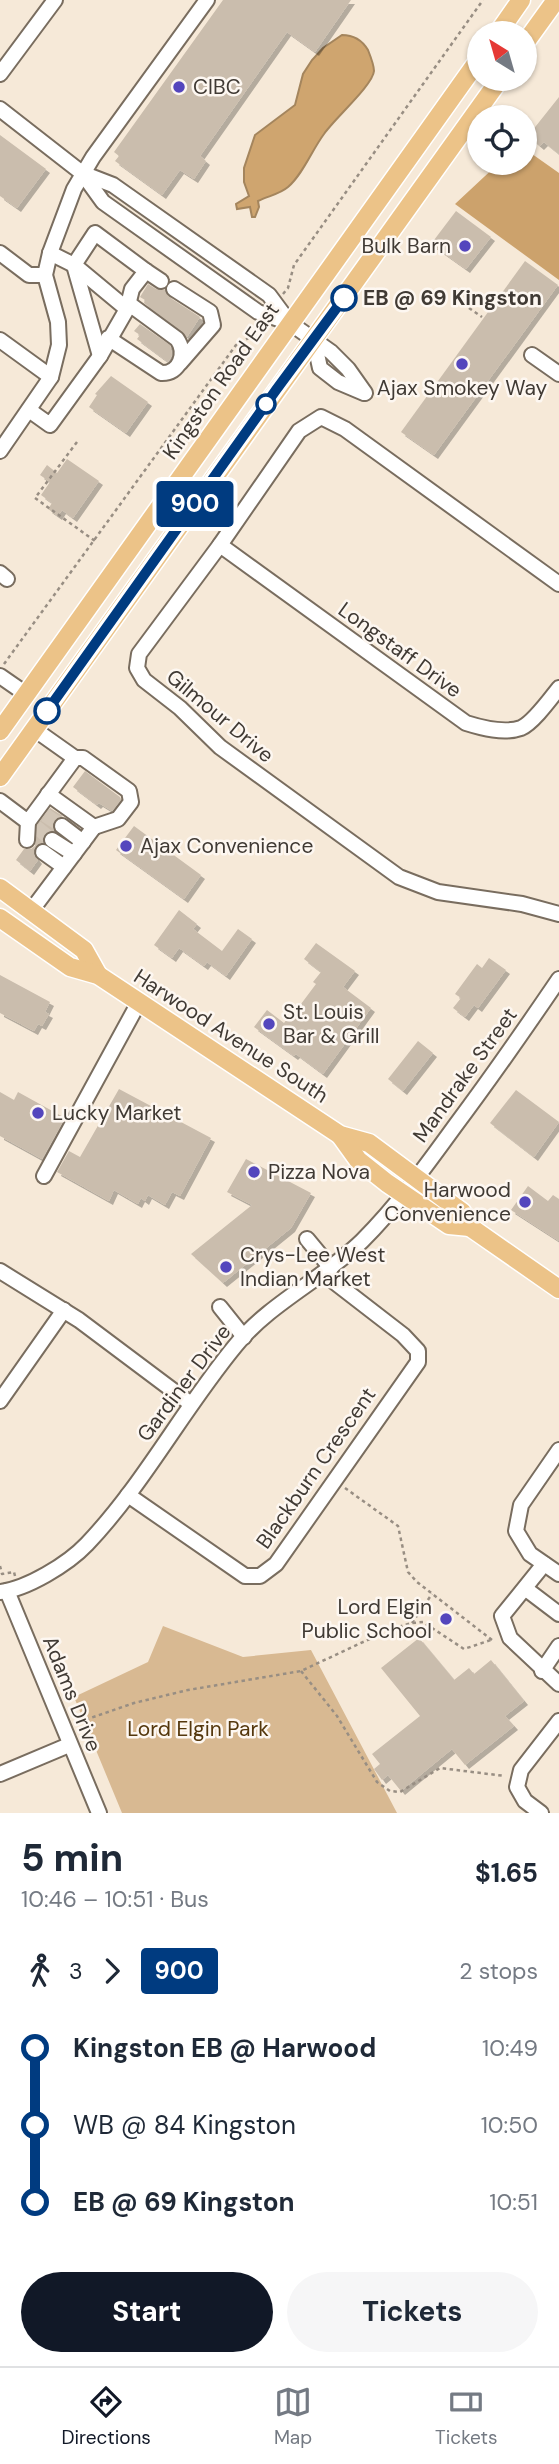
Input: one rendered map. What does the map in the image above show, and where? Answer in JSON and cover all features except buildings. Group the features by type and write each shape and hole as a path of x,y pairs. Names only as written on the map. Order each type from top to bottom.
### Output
{"main road":[{"path":"506,21 521,0"},
{"path":"537,26 555,0"},
{"name":"Kingston Road East","path":"0,731 467,76"},
{"path":"0,777 491,91"},
{"name":"Harwood Avenue South","path":"1,888 84,950 98,975"},
{"name":"Harwood Avenue South","path":"0,918 70,967 98,975 340,1135 369,1143 462,1212 470,1227 559,1289"},
{"name":"Harwood Avenue South","path":"340,1135 358,1160 404,1194 449,1225 470,1227"}],"street":[{"path":"0,75 55,0"},
{"path":"0,451 51,377 59,345 58,322 44,275 82,173 207,0"},
{"path":"0,109 82,173 103,202 258,312 271,309 314,340"},
{"path":"100,356 74,265 95,233 161,281"},
{"path":"0,253 29,275 44,275"},
{"path":"50,253 74,265 177,339 182,346 182,358 177,367"},
{"path":"29,410 50,425 100,356 128,306 132,289 146,271"},
{"path":"108,338 161,373 168,373 177,367 213,325 210,312 174,289"},
{"path":"0,340 51,377"},
{"path":"531,355 559,374"},
{"name":"Gilmour Drive","path":"559,584 345,429 321,417 299,431 220,545 139,654 137,668 144,680 180,708 220,747 399,877 438,892 522,904 559,914"},
{"name":"Longstaff Drive","path":"220,545 466,723 489,730 521,728 544,707 559,688"},
{"path":"0,677 26,694"},
{"path":"32,911 94,827 118,818 131,802 129,792 83,758 75,758 34,729"},
{"path":"0,801 34,823 48,794 75,758"},
{"path":"48,794 94,827"},
{"path":"62,827 83,842"},
{"path":"52,839 74,854"},
{"path":"43,852 64,867"},
{"name":"Mandrake Street","path":"404,1194 501,1064 559,979"},
{"path":"44,1176 139,1002"},
{"name":"Gardiner Drive","path":"3,1592 47,1574 85,1546 128,1495 191,1404 243,1337 362,1241 404,1194"},
{"path":"307,1240 328,1271"},
{"path":"0,1271 64,1311 191,1404"},
{"name":"Blackburn Crescent","path":"128,1495 245,1576 260,1576 276,1564 418,1362 418,1351 403,1335 328,1271"},
{"path":"220,1307 243,1337"},
{"path":"0,1401 64,1311"},
{"path":"559,1450 522,1505 516,1531 530,1554 559,1574"},
{"path":"544,1564 502,1616 509,1638 559,1684"},
{"path":"526,1589 559,1614"},
{"name":"Adams Drive","path":"3,1592 99,1813"},
{"path":"542,1671 559,1646"},
{"path":"541,1813 525,1801 517,1787 521,1770 559,1721"},
{"path":"0,1774 69,1745"}],"path":[{"path":"0,670 236,345 252,336 288,288 294,265 482,0"},
{"path":"469,308 482,317"},
{"path":"77,442 35,498 95,541"},
{"path":"334,1479 398,1525 408,1572 491,1640"},
{"path":"0,1566 2,1574 14,1572 16,1578"},
{"path":"412,1623 432,1594"},
{"path":"79,1722 134,1703 188,1690 301,1671 391,1629 412,1623 423,1622 464,1649 491,1640 509,1638"},
{"path":"301,1671 337,1716 377,1782 390,1791 400,1792 440,1768 519,1779"}],"green space":[{"name":"Lord Elgin Park","path":"163,1626 243,1657 311,1650 397,1813 122,1813 74,1697 148,1662"}],"shaded area":[{"path":"342,35 357,39 366,46 374,71 372,77 324,134 288,187 258,201 255,217 252,217 250,207 237,209 236,204 249,196 244,182 244,168 255,135 295,105 303,74 312,60 323,48"},
{"path":"537,157 559,173 559,280 455,204 486,175 537,175"}],"tunnel":[{"path":"45,815 62,826"},
{"path":"36,827 52,840"}],"bus line":[{"name":"900","path":"47,711 344,298"}],"place":[{"name":"CIBC","path":"179,87"},
{"name":"Bulk Barn","path":"465,246"},
{"name":"EB @ 69 Kingston","path":"344,298"},
{"name":"Ajax Smokey Way","path":"462,364"},
{"name":"Ajax Convenience","path":"126,846"},
{"name":"St. Louis Bar & Grill","path":"269,1024"},
{"name":"Lucky Market","path":"38,1113"},
{"name":"Pizza Nova","path":"254,1172"},
{"name":"Harwood Convenience","path":"525,1202"},
{"name":"Crys-Lee West Indian Market","path":"226,1267"},
{"name":"Lord Elgin Public School","path":"446,1619"}]}
